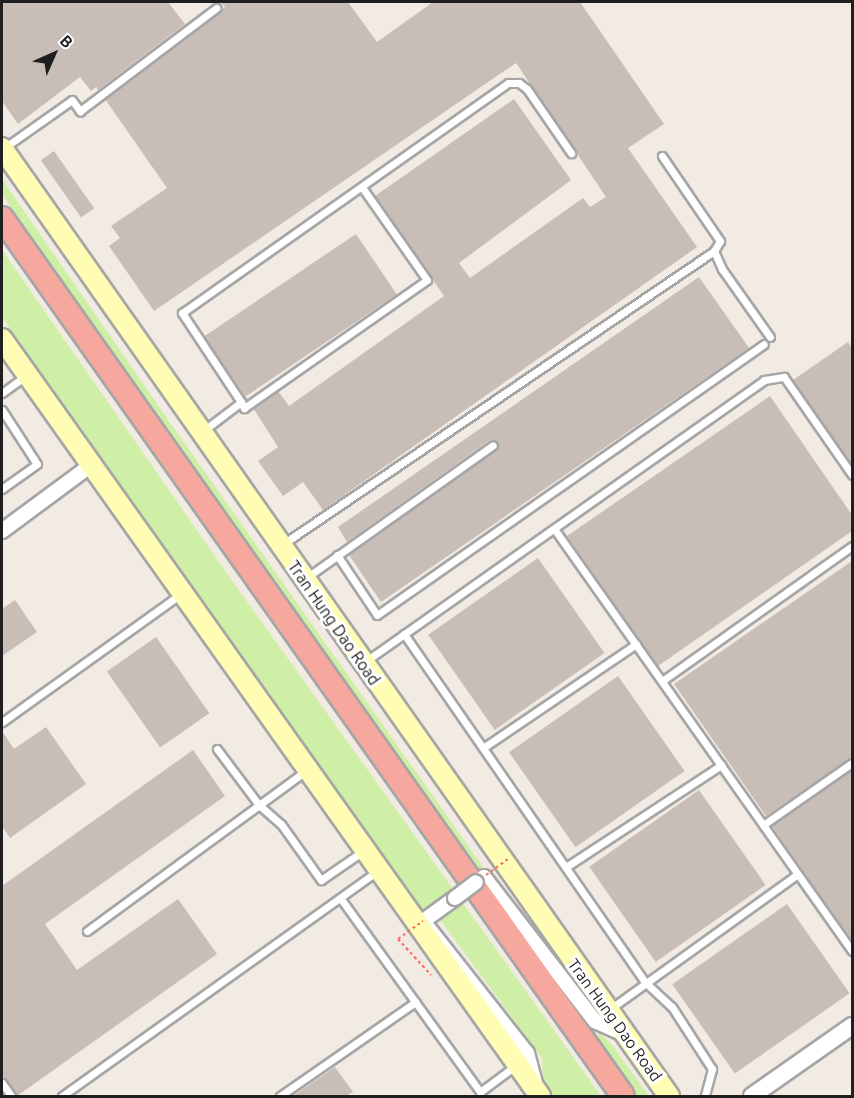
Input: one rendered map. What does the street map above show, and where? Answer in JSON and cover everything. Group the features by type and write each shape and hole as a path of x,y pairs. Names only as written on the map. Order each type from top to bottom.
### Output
{"highway":[{"path":"2,218 623,1096"}],"main road":[{"name":"Tran Hung Dao Road","path":"2,149 669,1096"},
{"path":"2,339 377,871 539,1095"}],"street":[{"path":"2,531 90,466"},
{"path":"539,1095 527,1053 491,1004 423,921 484,877 595,1021 627,1035"},
{"path":"752,1096 852,1026"}],"lane":[{"path":"2,149 72,100 80,111 216,8"},
{"path":"362,187 427,280 244,408 182,313 362,187 512,82 527,89 572,153"},
{"path":"281,546 714,251 720,241 662,156"},
{"path":"714,251 770,337"},
{"path":"337,555 377,615 764,344"},
{"path":"2,393 27,375"},
{"path":"362,663 555,530 764,380 784,377 852,475"},
{"path":"201,433 241,402"},
{"path":"2,410 37,464 2,489"},
{"path":"303,579 493,445"},
{"path":"555,530 852,951"},
{"path":"662,681 852,546"},
{"path":"2,722 181,594"},
{"path":"404,634 646,983 672,1008 712,1069 705,1096"},
{"path":"483,748 636,644"},
{"path":"217,749 259,805 281,824 321,880 363,851"},
{"path":"763,825 852,764"},
{"path":"566,867 721,765"},
{"path":"87,931 306,771"},
{"path":"62,1096 341,899 377,871"},
{"path":"609,1010 798,874"},
{"path":"341,899 480,1092 517,1065"},
{"path":"280,1096 415,1002"},
{"path":"2,1083 11,1096"}],"path":[{"path":"484,877 510,858"},
{"path":"423,921 398,939 431,975"}],"green space":[{"path":"2,179 483,867 475,873 2,194"},
{"path":"2,250 226,572 601,1096 554,1096 543,1081 542,1058 429,905 421,910 2,317"},
{"path":"600,1033 612,1045 649,1096 636,1096 627,1085 596,1038"}],"building":[{"path":"2,2 168,2 185,24 98,90 96,87 91,91 80,77 18,124 2,101"},
{"path":"221,2 348,2 377,42 433,2 580,2 664,124 628,148 697,247 323,510 303,482 283,496 258,461 278,447 253,408 278,391 289,406 444,296 375,196 514,99 571,180 459,263 470,278 583,198 590,207 606,197 516,63 154,311 109,246 120,238 111,226 167,188 105,99 225,7"},
{"path":"54,151 94,208 81,218 41,160"},
{"path":"356,234 397,295 245,397 204,336"},
{"path":"699,277 749,348 381,602 349,555 496,450 498,442 490,440 347,542 338,527"},
{"path":"848,342 852,349 852,466 793,380"},
{"path":"770,396 852,515 852,531 658,666 567,536"},
{"path":"538,558 605,653 495,730 428,635"},
{"path":"852,561 852,757 766,816 674,684"},
{"path":"15,600 37,632 2,656 2,609"},
{"path":"156,637 209,713 160,748 107,671"},
{"path":"618,676 685,771 576,847 509,752"},
{"path":"46,727 86,784 10,838 2,826 2,731 14,749"},
{"path":"193,750 225,796 45,924 77,970 178,899 217,954 17,1096 2,1075 2,886"},
{"path":"852,770 852,942 772,826"},
{"path":"699,790 766,885 656,962 589,867"},
{"path":"787,904 850,993 735,1074 672,984"},
{"path":"335,1067 353,1092 346,1096 293,1096"}]}
